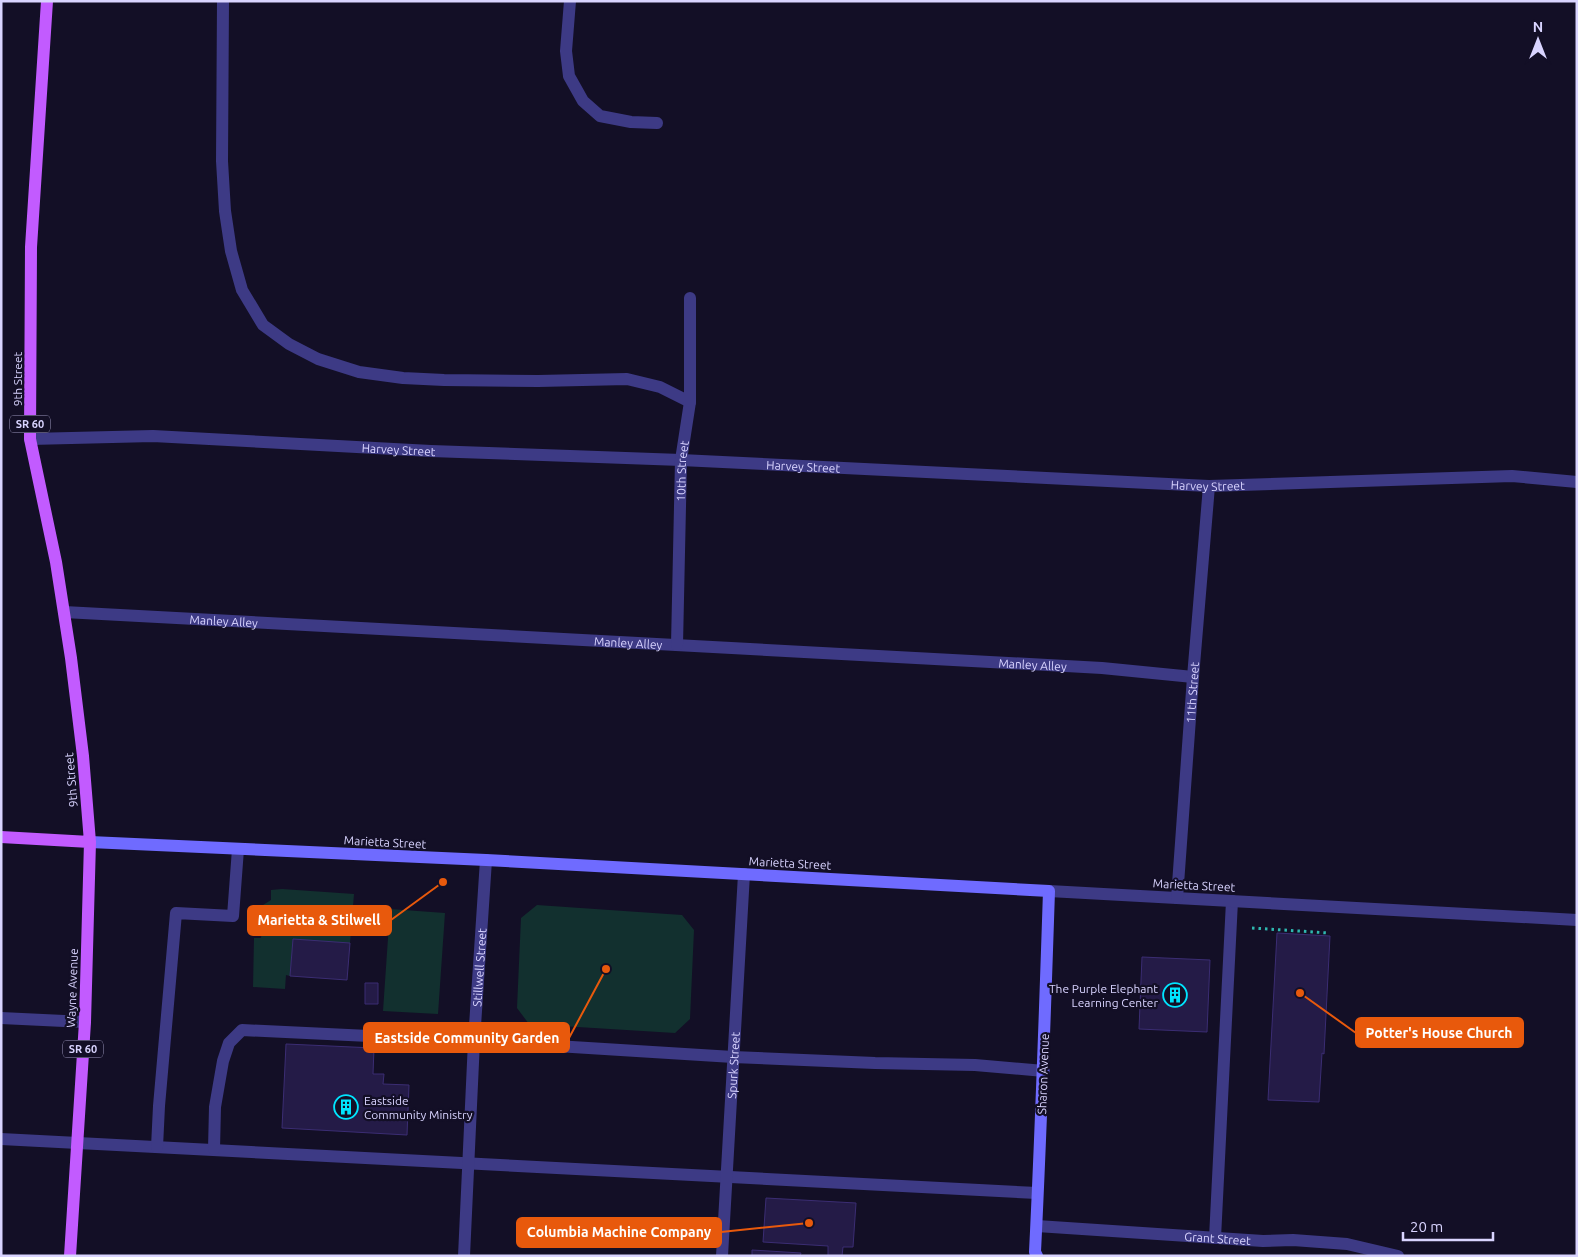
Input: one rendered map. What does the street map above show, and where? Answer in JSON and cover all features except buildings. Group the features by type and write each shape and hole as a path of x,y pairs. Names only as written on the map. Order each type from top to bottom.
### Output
{"main road":[{"name":"9th Street","path":"47,1 31,247 30,439 56,562 64,612 83,756 90,842"},
{"name":"Marietta Street","path":"1,837 486,860 1049,891"},
{"name":"Wayne Avenue","path":"70,1256 85,1022 90,842"},
{"name":"Sharon Avenue","path":"1037,1256 1037,1193 1044,1072 1049,891"}],"street":[{"path":"223,1 222,161 225,211 230,251 242,290 263,325 289,344 318,359 359,372 403,378 444,380 538,381 627,379 660,387 690,402"},
{"path":"570,1 566,51 569,76 583,101 600,116 631,122 656,123"},
{"name":"10th Street","path":"677,645 681,460 690,402 690,298"},
{"name":"Harvey Street","path":"30,439 153,436 431,451 681,460 1209,486 1512,476 1577,482"},
{"name":"11th Street","path":"1177,898 1209,486"},
{"name":"Manley Alley","path":"64,612 1102,668 1193,678"},
{"path":"157,1147 176,913 233,916 238,849"},
{"name":"Stillwell Street","path":"464,1256 474,1041 486,860"},
{"name":"Spurk Street","path":"722,1256 744,874"},
{"name":"Marietta Street","path":"1049,891 1577,920"},
{"path":"1215,1238 1232,901"},
{"path":"1,1018 85,1022"},
{"path":"214,1149 215,1107 223,1061 229,1043 242,1030 474,1041 732,1057 975,1065 1044,1072"},
{"path":"1,1139 1037,1193"},
{"name":"Grant Street","path":"1037,1226 1263,1241 1293,1240 1347,1244 1398,1256"}],"path":[{"path":"1252,928 1329,932"}],"green space":[{"path":"282,889 354,894 350,943 293,940 290,976 286,975 285,989 253,987 254,938 261,938 263,905 271,900 271,890"},
{"path":"537,905 682,915 694,930 690,1019 675,1033 529,1024 517,1008 521,918"},
{"path":"390,909 445,913 438,1014 383,1011"}],"place":[{"name":"Marietta & Stilwell","path":"443,882"},
{"name":"Eastside Community Garden","path":"606,969"},
{"name":"Potter's House Church","path":"1300,993"},
{"name":"The Purple Elephant Learning Center","path":"1175,995"},
{"name":"Eastside Community Ministry","path":"346,1107"},
{"name":"Columbia Machine Company","path":"809,1223"}]}
